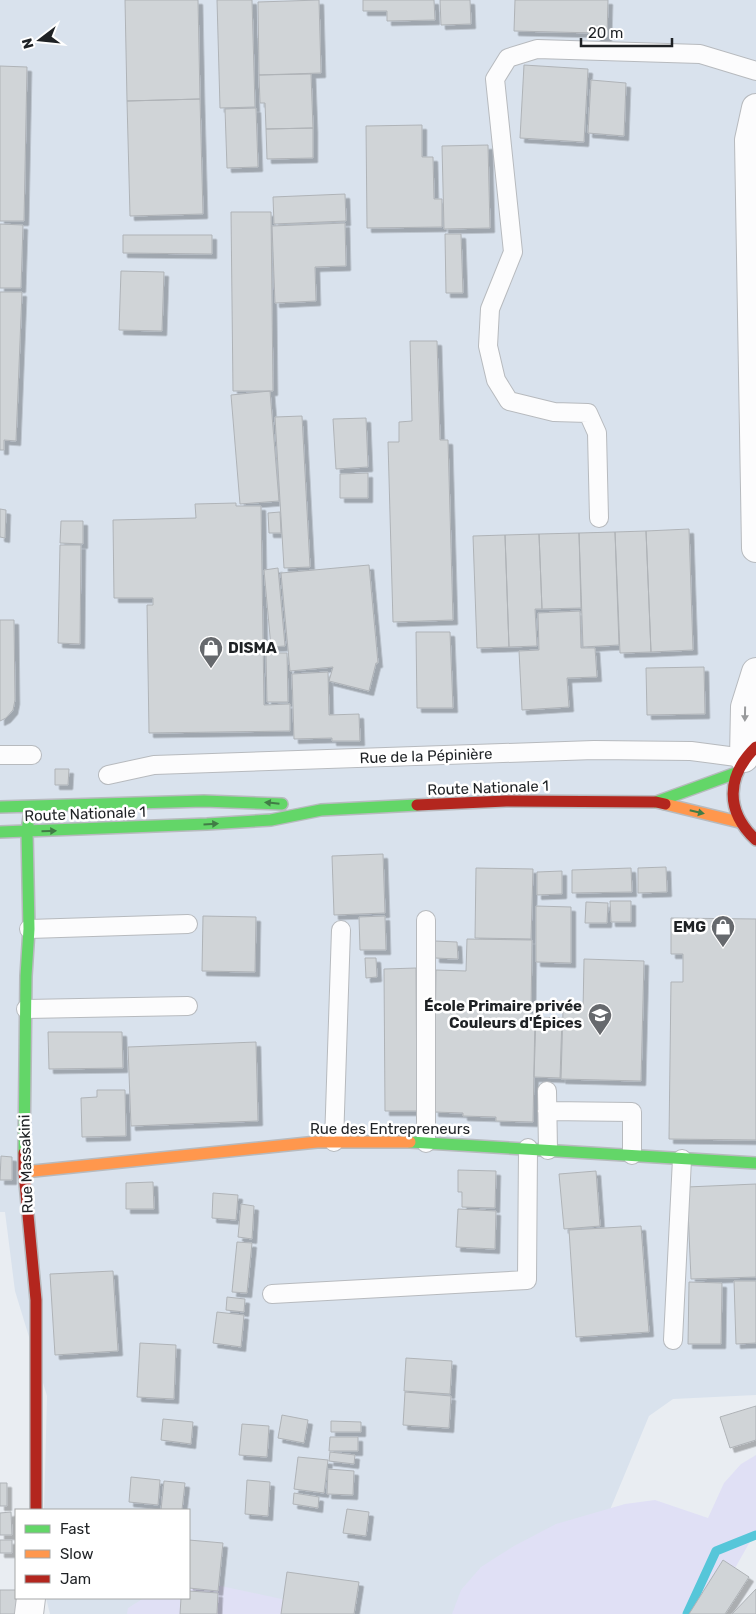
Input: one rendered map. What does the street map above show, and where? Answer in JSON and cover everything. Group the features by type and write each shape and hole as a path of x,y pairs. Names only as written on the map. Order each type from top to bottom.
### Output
{"street":[{"path":"756,108 750,140 756,548"},
{"path":"756,672 745,707 746,759 733,789 734,806 739,822 749,835 756,840"},
{"name":"Route Nationale 1","path":"656,802 746,759"},
{"name":"Route Nationale 1","path":"0,806 204,801 269,803 321,810"},
{"name":"Route Nationale 1","path":"0,832 207,824 271,820 321,810 506,801 656,802 739,822"},
{"name":"Rue Massakini","path":"29,817 27,831 29,929 24,1172 36,1300 36,1509"},
{"name":"Rue des Entrepreneurs","path":"24,1172 317,1142 426,1142 756,1164"},
{"path":"29,1614 31,1599"}],"lane":[{"path":"599,518 597,433 588,413 554,412 510,401 496,380 488,346 490,308 513,252 495,79 508,58 537,49 700,54 756,71"},
{"name":"Rue de la Pépinière","path":"108,775 154,765 594,750 691,752 746,759"},
{"path":"0,755 32,755"},
{"path":"426,920 426,1142"},
{"path":"29,929 188,924"},
{"path":"334,1142 341,930"},
{"path":"26,1009 188,1006"},
{"path":"547,1091 548,1150"},
{"path":"547,1111 632,1112 632,1155"},
{"path":"272,1294 527,1280 528,1148"},
{"path":"673,1340 682,1159"}],"shaded area":[{"path":"0,0 756,0 756,1395 673,1399 649,1416 592,1553 500,1614 50,1614 46,1599 190,1599 190,1509 44,1509 47,1396 15,1291 5,1212 0,1212"},
{"path":"756,1455 756,1531 717,1600 718,1614 452,1614 461,1590 481,1567 514,1546 556,1524 625,1504 655,1500 708,1518 724,1483 741,1464"},
{"path":"202,1582 291,1601 320,1614 127,1614 128,1608 142,1599 190,1599 190,1583"}],"building":[{"path":"125,0 198,0 200,99 127,101"},
{"path":"217,0 252,0 255,107 220,108"},
{"path":"319,0 321,73 259,75 258,2"},
{"path":"363,0 434,0 435,20 387,21 387,11 363,11"},
{"path":"440,0 470,0 471,24 441,25"},
{"path":"515,0 608,0 607,37 596,37 596,33 514,31"},
{"path":"524,65 588,69 584,142 520,138"},
{"path":"0,66 27,67 24,221 0,221"},
{"path":"311,74 313,128 266,129 265,103 260,103 259,75"},
{"path":"591,80 626,83 624,136 588,133"},
{"path":"200,99 203,214 130,216 127,101"},
{"path":"256,108 258,167 227,168 225,109"},
{"path":"422,125 422,157 433,157 434,199 442,199 442,227 367,228 366,126"},
{"path":"313,128 313,158 267,159 266,129"},
{"path":"488,145 490,228 444,229 442,146"},
{"path":"345,194 346,221 274,224 273,197"},
{"path":"231,212 271,212 273,391 233,391"},
{"path":"345,223 346,266 315,267 316,301 275,303 272,226"},
{"path":"0,224 23,225 21,288 0,288"},
{"path":"445,234 461,234 463,293 446,293"},
{"path":"123,235 212,235 212,254 123,253"},
{"path":"121,271 164,272 162,331 119,330"},
{"path":"0,292 22,292 16,441 4,440 4,450 0,450"},
{"path":"410,341 437,341 440,440 448,440 453,620 393,622 388,442 399,442 399,422 412,421"},
{"path":"270,391 279,501 240,504 231,395"},
{"path":"302,416 310,567 284,568 275,417"},
{"path":"366,418 368,467 336,469 333,419"},
{"path":"368,473 368,498 340,498 340,474"},
{"path":"236,503 236,506 261,506 264,705 290,704 290,731 149,733 147,605 153,605 153,598 114,598 113,520 196,518 195,504"},
{"path":"0,509 6,510 5,538 0,537"},
{"path":"280,512 281,533 269,533 268,513"},
{"path":"61,521 83,521 83,544 60,543"},
{"path":"689,529 693,650 651,652 646,531"},
{"path":"646,531 651,652 620,653 615,532"},
{"path":"615,532 619,645 583,647 579,533"},
{"path":"579,533 581,608 542,609 539,534"},
{"path":"539,534 542,609 535,609 537,646 509,647 505,535"},
{"path":"505,535 509,647 477,648 473,536"},
{"path":"60,545 81,545 80,644 58,643"},
{"path":"369,565 378,663 376,663 369,691 329,681 333,667 290,671 281,573"},
{"path":"278,568 285,646 271,647 264,570"},
{"path":"580,611 581,648 595,648 597,677 567,678 569,707 522,710 519,651 539,650 538,613"},
{"path":"0,620 14,620 15,700 13,710 6,718 0,721"},
{"path":"416,632 450,632 453,708 417,708"},
{"path":"266,653 287,653 288,702 267,702"},
{"path":"704,667 705,714 647,715 646,668"},
{"path":"328,672 329,715 359,714 360,741 332,741 332,738 294,739 292,674"},
{"path":"55,769 69,769 68,785 55,785"},
{"path":"383,854 385,913 334,915 332,856"},
{"path":"666,867 667,892 638,893 638,868"},
{"path":"476,868 533,869 531,939 475,938"},
{"path":"631,868 632,892 572,893 572,870"},
{"path":"562,871 562,894 537,895 537,872"},
{"path":"610,901 631,901 631,922 611,922"},
{"path":"586,902 608,903 607,923 585,923"},
{"path":"536,906 571,907 571,963 536,962"},
{"path":"203,916 256,917 255,972 202,971"},
{"path":"385,916 386,950 360,950 359,917"},
{"path":"671,918 756,919 756,1140 669,1139 671,982 683,982 683,954 671,954"},
{"path":"467,939 532,940 531,1014 535,1015 533,1122 496,1121 496,1117 463,1116 463,1113 434,1112 436,970 466,971"},
{"path":"435,941 457,942 458,959 435,958"},
{"path":"365,958 376,958 377,977 366,978"},
{"path":"584,959 644,961 641,1081 561,1079 563,1011 583,1011"},
{"path":"416,968 417,1111 385,1111 384,969"},
{"path":"536,1017 562,1018 560,1078 534,1077"},
{"path":"48,1032 122,1032 123,1068 49,1069"},
{"path":"256,1042 258,1121 131,1126 128,1047"},
{"path":"97,1090 125,1090 126,1136 82,1137 81,1098 97,1097"},
{"path":"1,1156 12,1157 12,1180 0,1180"},
{"path":"458,1170 496,1171 495,1208 462,1207 462,1192 458,1192"},
{"path":"596,1171 600,1226 564,1229 559,1174"},
{"path":"153,1182 154,1209 126,1209 126,1183"},
{"path":"756,1184 756,1277 691,1279 687,1187"},
{"path":"213,1193 238,1195 236,1220 212,1218"},
{"path":"241,1204 254,1206 252,1239 238,1237"},
{"path":"458,1209 496,1211 495,1249 456,1247"},
{"path":"641,1226 649,1332 576,1337 569,1230"},
{"path":"237,1242 252,1243 247,1293 232,1292"},
{"path":"113,1271 118,1351 55,1355 50,1274"},
{"path":"734,1281 756,1281 756,1343 736,1344"},
{"path":"689,1282 722,1283 721,1344 688,1344"},
{"path":"227,1297 245,1299 244,1312 226,1310"},
{"path":"217,1312 244,1315 241,1347 213,1343"},
{"path":"140,1343 176,1345 174,1399 137,1397"},
{"path":"406,1358 452,1361 450,1394 404,1391"},
{"path":"405,1392 451,1396 449,1428 403,1425"},
{"path":"756,1406 756,1440 730,1448 720,1417"},
{"path":"282,1415 308,1420 304,1443 278,1438"},
{"path":"163,1419 193,1422 191,1444 161,1440"},
{"path":"331,1421 361,1422 361,1432 331,1432"},
{"path":"242,1424 269,1426 267,1457 239,1455"},
{"path":"330,1437 358,1437 358,1451 329,1451"},
{"path":"330,1452 355,1455 354,1464 329,1461"},
{"path":"298,1457 328,1460 324,1493 294,1489"},
{"path":"328,1469 354,1471 353,1495 327,1494"},
{"path":"131,1477 160,1480 158,1505 129,1502"},
{"path":"247,1480 270,1482 268,1516 245,1514"},
{"path":"164,1481 185,1483 182,1509 161,1509"},
{"path":"0,1483 7,1483 7,1506 0,1506"},
{"path":"294,1493 319,1497 318,1508 293,1504"},
{"path":"347,1509 369,1512 366,1536 343,1533"},
{"path":"11,1512 12,1535 0,1535 0,1513"},
{"path":"0,1540 12,1540 12,1553 0,1553"},
{"path":"190,1540 223,1543 218,1591 190,1588"},
{"path":"723,1560 749,1577 725,1614 689,1614"},
{"path":"287,1572 359,1582 354,1614 281,1614"},
{"path":"756,1589 756,1614 732,1614"},
{"path":"0,1590 15,1590 17,1614 0,1614"},
{"path":"190,1591 218,1593 217,1614 180,1614 181,1599 190,1599"}],"waterway":[{"path":"687,1614 716,1551 756,1535"}],"traffic: fast":[{"path":"656,802 736,773"},
{"path":"0,807 204,801 282,804"},
{"path":"0,832 271,820 321,810 417,805"},
{"path":"24,1153 26,976 29,929 27,831 29,817"},
{"path":"410,1142 756,1163"}],"traffic: slow":[{"path":"665,804 739,822"},
{"path":"24,1172 317,1142 410,1142"}],"traffic: jam":[{"path":"756,747 746,758 739,770 733,794 734,805 739,817 746,829 756,840"},
{"path":"417,805 506,801 656,802 665,804"},
{"path":"24,1153 24,1172 36,1300 36,1509"}],"place":[{"name":"DISMA","path":"211,669"},
{"name":"EMG","path":"723,948"},
{"name":"École Primaire privée Couleurs d'Épices","path":"600,1036"}]}
